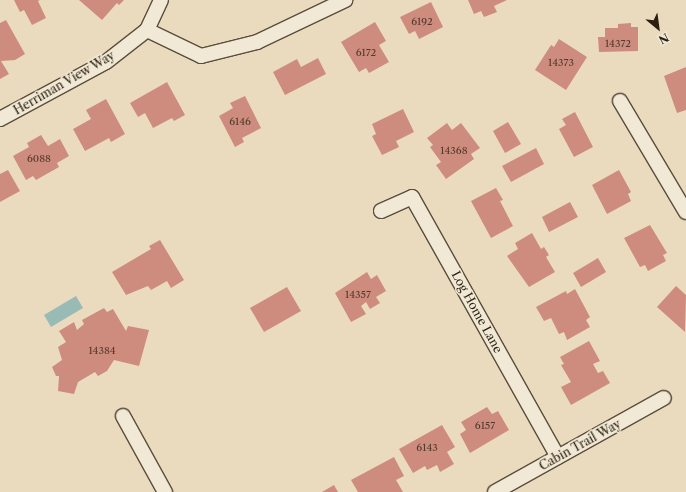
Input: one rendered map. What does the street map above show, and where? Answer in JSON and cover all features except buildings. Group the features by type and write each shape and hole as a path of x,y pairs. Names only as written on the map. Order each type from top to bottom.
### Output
{"street":[{"path":"161,0 147,30 201,56 257,42 345,0"},
{"name":"Herriman View Way","path":"0,120 106,62 147,30"},
{"path":"620,101 686,212"},
{"name":"Log Home Lane","path":"381,211 412,197 558,457"},
{"name":"Cabin Trail Way","path":"495,492 664,398"},
{"path":"123,416 165,492"}],"water":[{"path":"76,296 83,308 51,327 44,315"}]}
